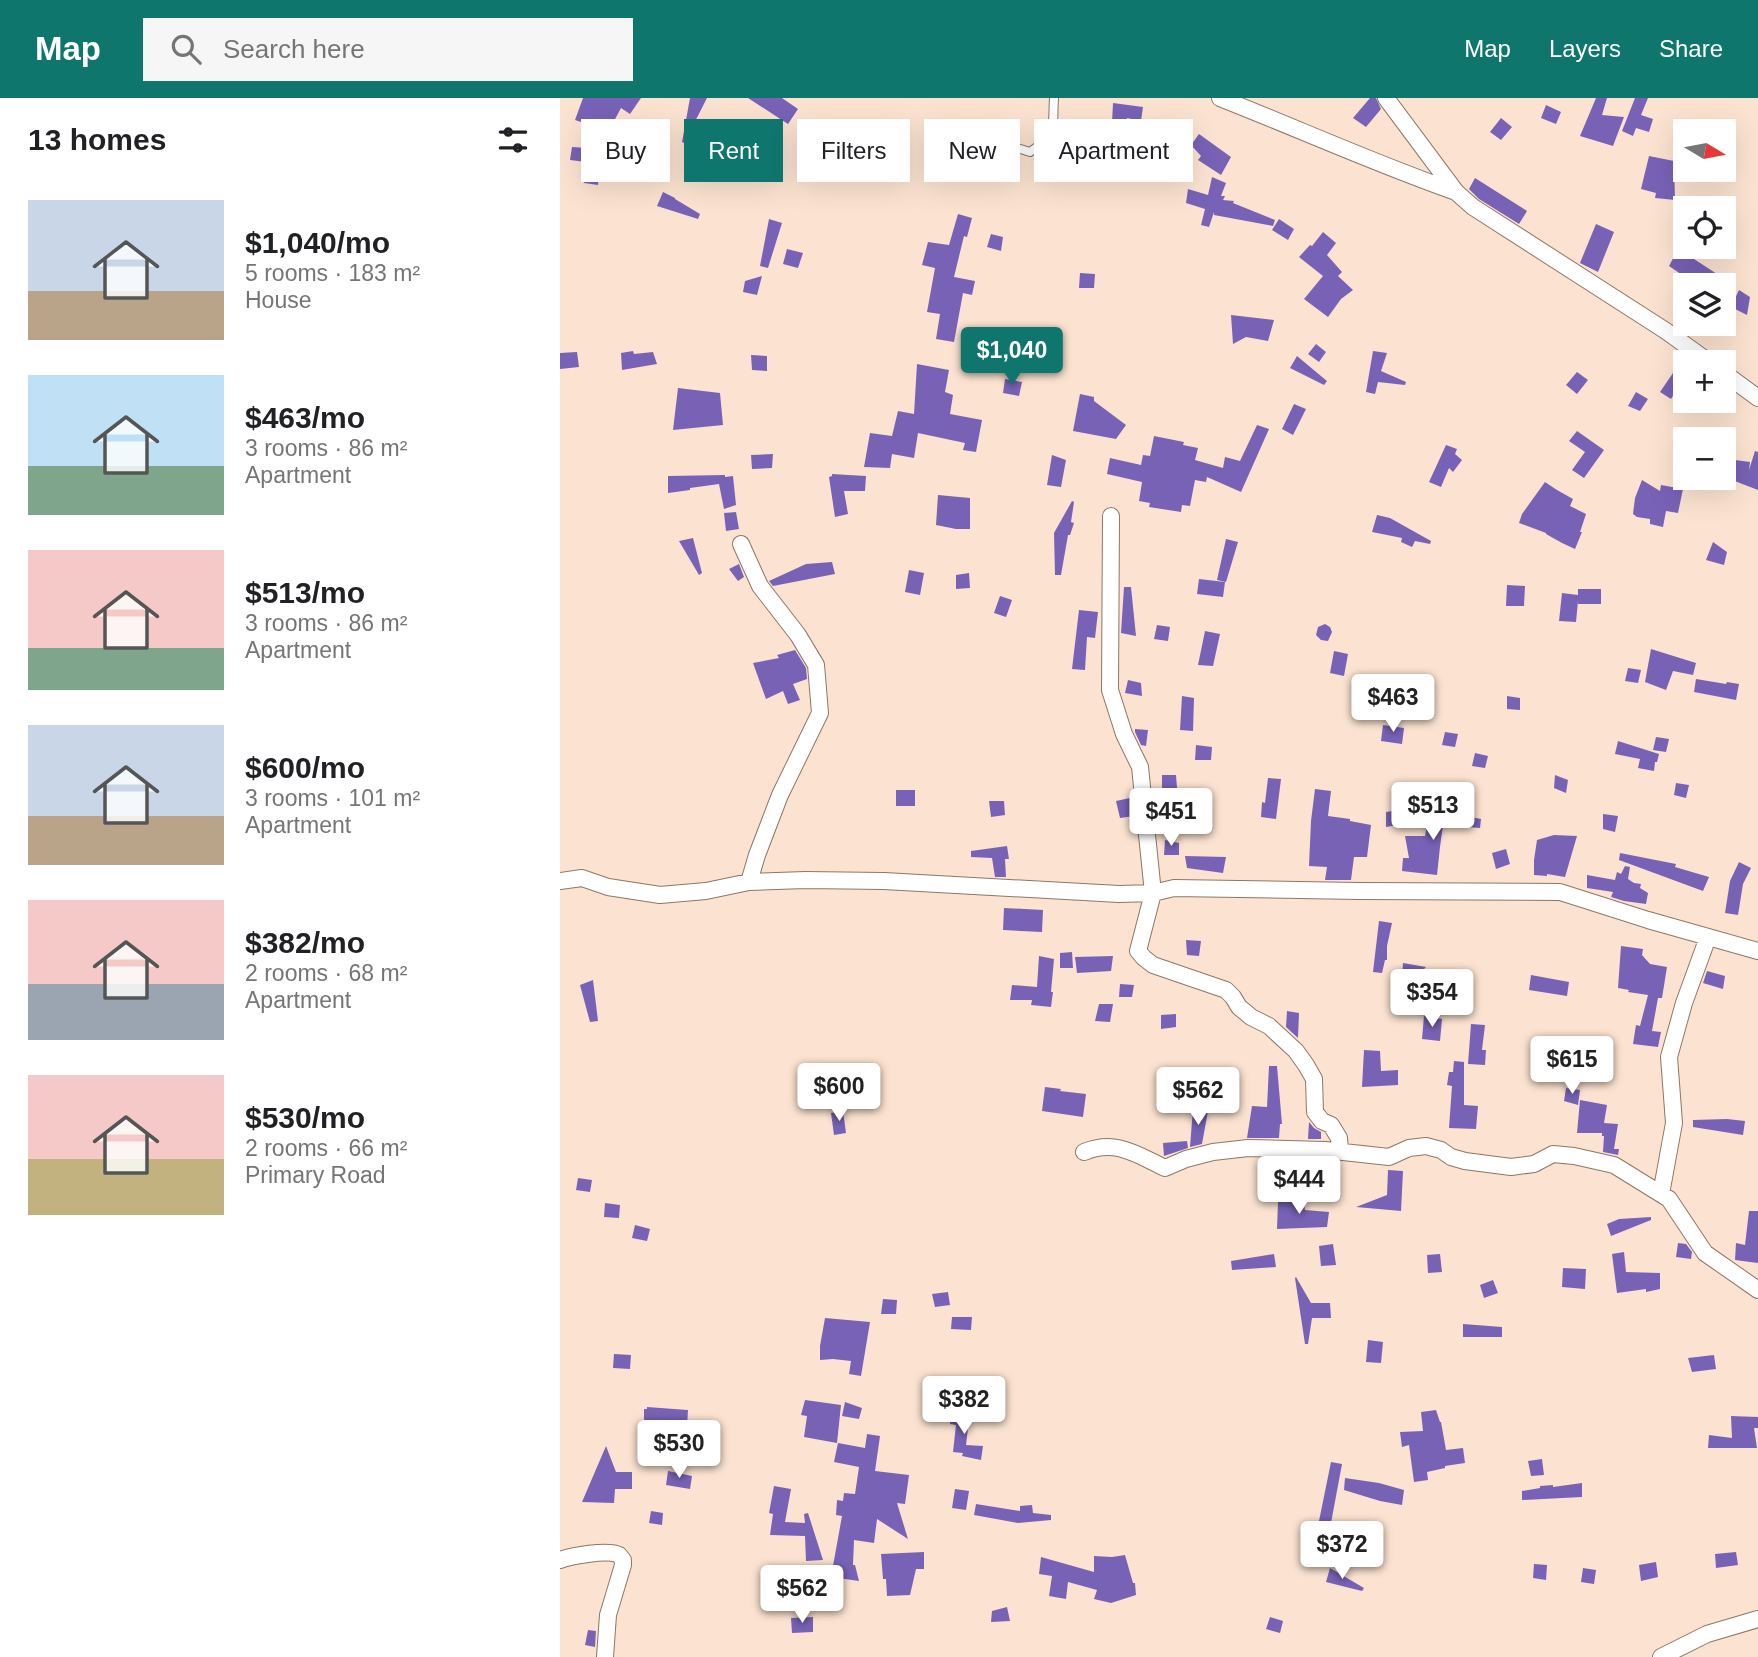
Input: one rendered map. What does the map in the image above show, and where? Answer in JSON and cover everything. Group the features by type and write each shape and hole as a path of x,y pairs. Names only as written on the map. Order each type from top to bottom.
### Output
{"street":[{"path":"1220,98 1397,171 1456,192"},
{"path":"1386,98 1456,192 1472,206 1692,350"},
{"path":"1736,382 1758,398"},
{"path":"1111,516 1110,690 1124,734 1140,767 1153,893 1138,951 1153,965 1226,990 1245,1012 1269,1026 1296,1051 1314,1079 1315,1112 1322,1121 1331,1125 1339,1138 1340,1151"},
{"path":"741,544 760,586 798,635 816,664 820,713 780,795 749,882"},
{"path":"560,881 582,878 608,887 660,895 706,891 749,882 805,880 884,881 1119,894 1200,887 1560,892 1758,951"},
{"path":"1661,1194 1674,1123 1669,1057 1684,1003 1708,937"},
{"path":"1084,1153 1096,1147 1111,1146 1166,1168 1186,1159 1230,1149 1288,1148 1389,1157 1409,1148 1426,1146 1465,1161 1511,1167 1534,1164 1553,1154 1614,1164 1669,1199 1705,1253 1758,1290"},
{"path":"560,1560 569,1556 604,1553 617,1555 623,1560 608,1615 605,1657"},
{"path":"1661,1657 1707,1634 1758,1619"}],"lane":[{"path":"1020,149 1030,152 1048,140 1053,125 1054,98"}],"building":[{"path":"583,98 641,98 630,114 621,108 615,119 581,119 581,122 575,120"},
{"path":"690,98 707,98 696,119 686,119"},
{"path":"748,98 782,98 798,109 788,124"},
{"path":"1370,98 1376,98 1381,109 1366,127 1353,118"},
{"path":"1596,98 1607,98 1602,115 1624,117 1613,146 1580,136"},
{"path":"1635,98 1648,98 1641,115 1653,119 1649,132 1636,128 1633,136 1622,131"},
{"path":"1113,103 1143,107 1141,119 1112,119"},
{"path":"1546,105 1561,112 1556,124 1541,118"},
{"path":"1501,118 1512,127 1501,140 1490,132"},
{"path":"1199,134 1231,157 1221,175 1198,160 1201,156 1193,147"},
{"path":"572,147 581,148 581,161 570,160"},
{"path":"1649,156 1673,161 1673,200 1655,198 1656,193 1641,189"},
{"path":"1212,177 1226,183 1221,196 1225,196 1223,200 1234,201 1233,203 1275,220 1273,226 1214,215 1214,212 1209,227 1201,225 1205,209 1186,203 1188,189 1208,195"},
{"path":"1475,178 1527,211 1519,224 1479,199 1469,189"},
{"path":"663,192 700,214 698,219 657,206"},
{"path":"958,214 972,218 967,237 964,236 954,277 975,281 972,295 963,293 954,342 936,339 940,314 927,312 935,268 922,265 928,242 949,245"},
{"path":"769,219 782,223 768,268 760,266"},
{"path":"1279,219 1294,229 1288,240 1272,230"},
{"path":"1596,224 1614,232 1598,272 1580,263"},
{"path":"1323,232 1336,243 1327,255 1342,272 1338,276 1353,290 1341,299 1328,317 1304,299 1323,276 1299,257"},
{"path":"991,234 1003,237 1001,251 987,247"},
{"path":"787,249 803,253 798,268 783,264"},
{"path":"1673,258 1694,259 1715,273 1679,273 1669,266"},
{"path":"1080,273 1095,274 1094,288 1079,288"},
{"path":"762,276 757,295 743,292 745,281"},
{"path":"1739,290 1750,297 1747,315 1736,310"},
{"path":"1231,315 1274,320 1268,341 1246,337 1233,344"},
{"path":"1316,344 1326,352 1319,362 1308,354"},
{"path":"633,351 634,354 653,352 657,364 622,370 621,353"},
{"path":"1373,351 1387,353 1381,371 1406,382 1405,385 1378,382 1375,394 1366,392"},
{"path":"577,352 579,367 560,369 560,353"},
{"path":"751,355 767,356 767,371 752,370"},
{"path":"1297,356 1327,381 1324,385 1290,368"},
{"path":"917,364 949,370 945,392 953,395 950,414 982,420 976,452 963,450 965,443 918,433 914,458 892,454 890,468 864,467 870,433 892,436 898,411 914,414"},
{"path":"1577,372 1588,380 1577,394 1566,385"},
{"path":"1673,373 1671,399 1660,392"},
{"path":"1005,379 1022,382 1019,396 1003,393"},
{"path":"678,388 720,393 723,425 673,430"},
{"path":"1636,392 1648,399 1640,411 1628,406"},
{"path":"1080,394 1094,397 1094,401 1126,425 1116,439 1073,431"},
{"path":"1294,404 1306,409 1293,435 1282,429"},
{"path":"1257,425 1269,429 1241,492 1207,477 1206,482 1195,480 1190,506 1182,505 1181,512 1149,507 1150,503 1139,501 1142,482 1107,474 1110,458 1141,465 1143,455 1150,456 1154,436 1184,442 1183,445 1198,448 1195,460 1223,468 1225,457 1240,461"},
{"path":"1577,431 1604,450 1584,478 1572,470 1585,452 1569,441"},
{"path":"1446,445 1457,449 1455,454 1462,460 1453,472 1449,468 1441,487 1429,482"},
{"path":"1755,451 1758,452 1758,490 1736,482 1736,460 1750,462 1749,470"},
{"path":"773,454 772,468 752,469 751,455"},
{"path":"1052,455 1066,460 1061,487 1047,485"},
{"path":"832,474 866,476 865,491 844,491 848,514 835,517 829,477"},
{"path":"668,476 733,476 736,505 724,509 719,484 668,493"},
{"path":"1642,480 1660,491 1661,485 1673,487 1673,490 1683,490 1678,513 1666,511 1663,527 1650,524 1650,519 1633,514 1635,498"},
{"path":"1545,482 1573,499 1570,506 1586,514 1575,549 1546,533 1519,523 1522,514"},
{"path":"938,495 970,498 970,529 936,525"},
{"path":"1072,501 1071,522 1074,523 1068,535 1061,575 1055,575 1054,533"},
{"path":"736,512 739,529 726,531 724,513"},
{"path":"1377,515 1390,518 1431,541 1430,544 1415,541 1412,547 1401,542 1402,538 1372,532"},
{"path":"693,538 702,573 699,575 679,541"},
{"path":"1226,539 1238,542 1226,582 1217,580"},
{"path":"1713,542 1727,552 1724,565 1706,560"},
{"path":"832,562 835,574 773,586 769,581 806,564"},
{"path":"739,564 744,577 738,581 729,569"},
{"path":"909,570 924,573 920,595 905,592"},
{"path":"969,573 970,588 956,589 956,575"},
{"path":"1199,579 1225,582 1223,597 1197,594"},
{"path":"1507,585 1525,586 1524,606 1506,606"},
{"path":"1124,587 1131,587 1136,636 1121,633"},
{"path":"1578,589 1601,589 1601,604 1578,604 1578,601 1576,622 1559,621 1562,593 1578,595"},
{"path":"1000,596 1012,600 1006,617 994,613"},
{"path":"1079,610 1098,612 1095,638 1087,637 1085,670 1072,669"},
{"path":"1325,624 1332,632 1328,641 1321,640 1316,635 1318,627"},
{"path":"1157,625 1170,627 1168,641 1154,639"},
{"path":"1205,631 1220,634 1213,666 1198,665"},
{"path":"1651,649 1696,663 1693,675 1673,671 1666,690 1645,682"},
{"path":"795,650 806,668 807,679 793,684 800,700 788,704 783,691 766,699 753,663 779,658 777,655"},
{"path":"1334,651 1348,654 1344,676 1330,673"},
{"path":"1628,668 1641,670 1638,683 1625,681"},
{"path":"1696,679 1739,684 1736,700 1694,692"},
{"path":"1128,680 1141,683 1142,696 1125,693"},
{"path":"1182,696 1194,698 1193,731 1180,730"},
{"path":"1507,696 1520,698 1520,710 1507,709"},
{"path":"1380,704 1394,707 1391,719 1378,717"},
{"path":"1383,725 1404,728 1402,744 1381,741"},
{"path":"1135,729 1148,730 1146,746 1141,745"},
{"path":"1445,732 1458,734 1455,747 1442,745"},
{"path":"1656,737 1669,739 1666,752 1653,750"},
{"path":"1618,741 1659,754 1654,771 1638,768 1640,759 1615,754"},
{"path":"1196,745 1212,747 1211,760 1195,760"},
{"path":"1475,753 1488,756 1485,768 1472,766"},
{"path":"1162,775 1176,775 1177,788 1162,788"},
{"path":"1555,775 1568,780 1566,793 1554,788"},
{"path":"1268,778 1281,779 1276,819 1261,817"},
{"path":"1676,783 1689,785 1686,798 1674,795"},
{"path":"1315,789 1331,791 1328,816 1371,825 1367,857 1354,857 1351,880 1325,880 1327,867 1309,866"},
{"path":"896,790 915,790 915,806 896,806"},
{"path":"1130,798 1134,816 1120,818 1116,801"},
{"path":"989,801 1004,801 1005,815 991,817"},
{"path":"1399,810 1398,825 1386,827 1386,812"},
{"path":"1430,810 1465,814 1481,819 1480,828 1443,825 1437,875 1402,871 1403,858 1409,858 1405,836 1425,836"},
{"path":"1603,814 1618,816 1615,832 1603,829"},
{"path":"1554,835 1577,836 1565,877 1534,875 1537,840"},
{"path":"1165,840 1179,843 1179,855 1164,855"},
{"path":"1007,846 1009,859 1005,859 1006,877 995,877 992,858 971,857 971,851"},
{"path":"1506,849 1510,864 1496,869 1492,853"},
{"path":"1620,853 1676,864 1675,867 1709,877 1703,891 1619,860"},
{"path":"1185,856 1226,857 1223,873 1187,868"},
{"path":"1739,862 1751,868 1743,884 1738,915 1725,913 1730,881"},
{"path":"1625,866 1630,867 1628,879 1641,884 1640,888 1648,893 1646,904 1611,897 1613,892 1587,888 1587,875 1615,880 1617,872 1621,874"},
{"path":"1004,908 1043,910 1042,932 1003,930"},
{"path":"1379,921 1392,923 1387,960 1382,973 1373,972"},
{"path":"1186,940 1201,941 1199,956 1187,955"},
{"path":"1621,946 1643,949 1642,955 1650,964 1667,967 1662,998 1658,998 1652,1031 1661,1032 1658,1047 1633,1044 1636,1025 1640,1026 1648,995 1618,988"},
{"path":"1072,952 1073,968 1060,968 1060,953"},
{"path":"1039,956 1054,959 1051,1007 1031,1005 1032,1000 1010,1000 1012,985 1037,987"},
{"path":"1113,956 1111,971 1077,973 1075,957"},
{"path":"1403,963 1426,967 1416,978 1402,977"},
{"path":"1707,971 1725,976 1723,989 1703,983"},
{"path":"1531,975 1569,982 1567,996 1529,990"},
{"path":"593,980 598,1021 590,1022 580,985"},
{"path":"1120,984 1134,985 1132,997 1119,997"},
{"path":"1099,1004 1113,1004 1110,1022 1095,1021"},
{"path":"1287,1011 1299,1013 1298,1038 1286,1027"},
{"path":"1176,1014 1176,1027 1161,1029 1161,1015"},
{"path":"1424,1016 1442,1019 1440,1041 1422,1039"},
{"path":"1471,1024 1485,1025 1482,1050 1486,1050 1485,1065 1468,1064"},
{"path":"1364,1050 1380,1051 1381,1071 1398,1070 1398,1085 1362,1087"},
{"path":"1595,1055 1613,1059 1610,1077 1592,1074"},
{"path":"1454,1061 1464,1062 1464,1105 1478,1106 1476,1129 1449,1128 1452,1086 1447,1085 1449,1072 1453,1072"},
{"path":"1269,1066 1277,1066 1282,1124 1279,1138 1247,1138 1252,1106 1267,1107"},
{"path":"1160,1075 1187,1075 1183,1099 1158,1096"},
{"path":"1045,1087 1086,1094 1083,1117 1042,1111"},
{"path":"1566,1088 1580,1090 1578,1105 1564,1101"},
{"path":"1580,1100 1607,1105 1604,1123 1618,1124 1614,1149 1619,1149 1618,1155 1603,1152 1602,1133 1577,1133"},
{"path":"1193,1108 1208,1111 1202,1144 1190,1147"},
{"path":"843,1111 846,1133 834,1135 831,1113"},
{"path":"1693,1120 1745,1121 1743,1135 1693,1127"},
{"path":"1309,1122 1321,1132 1321,1139 1308,1139"},
{"path":"1187,1141 1188,1148 1164,1156 1163,1143"},
{"path":"1388,1170 1403,1171 1401,1211 1356,1207 1387,1195"},
{"path":"578,1178 592,1180 590,1192 576,1190"},
{"path":"1303,1198 1305,1210 1329,1212 1327,1227 1277,1229 1278,1202"},
{"path":"605,1203 620,1205 619,1218 604,1217"},
{"path":"1749,1211 1758,1211 1758,1263 1735,1260 1736,1243 1745,1245"},
{"path":"1651,1217 1651,1220 1611,1236 1607,1224 1619,1219"},
{"path":"635,1225 650,1229 647,1241 632,1238"},
{"path":"1678,1243 1686,1244 1692,1252 1691,1259 1676,1257"},
{"path":"1333,1244 1336,1265 1321,1266 1319,1246"},
{"path":"1624,1252 1626,1272 1660,1273 1660,1289 1617,1293 1612,1254"},
{"path":"1274,1254 1276,1267 1232,1270 1231,1261"},
{"path":"1440,1254 1442,1272 1428,1273 1427,1255"},
{"path":"1563,1268 1586,1269 1585,1289 1562,1287"},
{"path":"1296,1277 1311,1303 1330,1303 1331,1318 1312,1318 1308,1344 1305,1344"},
{"path":"1493,1280 1498,1293 1484,1298 1480,1285"},
{"path":"948,1292 950,1305 935,1307 932,1294"},
{"path":"883,1299 897,1300 896,1314 881,1314"},
{"path":"952,1317 972,1317 971,1330 951,1329"},
{"path":"825,1318 870,1322 861,1376 849,1374 851,1361 820,1360"},
{"path":"1463,1324 1502,1327 1502,1337 1463,1337"},
{"path":"1368,1340 1383,1342 1381,1363 1366,1362"},
{"path":"614,1354 631,1355 630,1369 613,1368"},
{"path":"1714,1355 1716,1369 1692,1372 1688,1358"},
{"path":"952,1376 967,1379 963,1399 948,1396"},
{"path":"805,1400 841,1405 837,1443 804,1437 807,1416 801,1415"},
{"path":"845,1402 862,1408 859,1419 842,1416"},
{"path":"644,1409 688,1410 687,1428 664,1427 663,1444 644,1443"},
{"path":"951,1410 970,1412 966,1445 983,1446 981,1460 953,1452 956,1425 950,1424"},
{"path":"1436,1410 1446,1450 1463,1448 1465,1463 1427,1472 1428,1480 1414,1482 1409,1445 1402,1447 1400,1432 1423,1431 1421,1412"},
{"path":"1731,1416 1758,1417 1758,1428 1754,1428 1757,1448 1708,1448 1709,1435 1732,1438"},
{"path":"867,1434 880,1436 875,1471 909,1475 905,1504 897,1503 908,1539 877,1519 874,1543 854,1540 853,1565 859,1581 831,1577 842,1516 836,1515 837,1500 843,1501 844,1493 855,1494 859,1467 834,1462 838,1443 865,1448"},
{"path":"689,1438 698,1438 704,1444 703,1452 695,1458 687,1449"},
{"path":"606,1446 616,1472 632,1472 632,1489 615,1489 614,1503 582,1502"},
{"path":"1542,1459 1544,1475 1531,1476 1528,1461"},
{"path":"1331,1462 1342,1464 1331,1523 1319,1521"},
{"path":"668,1471 692,1476 690,1489 666,1485"},
{"path":"1345,1478 1404,1490 1402,1505 1344,1490"},
{"path":"1582,1483 1582,1497 1522,1500 1522,1491 1540,1486"},
{"path":"774,1486 791,1489 785,1522 805,1523 804,1514 808,1513 823,1560 806,1561 805,1536 770,1535 773,1514 769,1513"},
{"path":"955,1489 969,1491 966,1510 952,1508"},
{"path":"976,1504 1020,1511 1020,1506 1032,1505 1033,1513 1051,1515 1051,1520 1018,1523 974,1515"},
{"path":"651,1511 663,1513 662,1525 649,1523"},
{"path":"924,1552 924,1569 916,1569 910,1595 887,1596 881,1554"},
{"path":"1736,1552 1738,1565 1716,1568 1715,1554"},
{"path":"1125,1555 1135,1583 1136,1595 1111,1603 1094,1599 1097,1590 1068,1582 1066,1599 1049,1596 1052,1576 1039,1574 1041,1557 1094,1572 1094,1556"},
{"path":"1656,1562 1658,1577 1641,1581 1639,1565"},
{"path":"1534,1564 1547,1565 1546,1580 1533,1578"},
{"path":"1330,1568 1364,1588 1362,1591 1326,1582"},
{"path":"1583,1568 1596,1570 1594,1584 1581,1582"},
{"path":"1007,1607 1010,1621 991,1622 992,1611"},
{"path":"813,1617 813,1632 792,1633 791,1618"},
{"path":"1270,1617 1283,1621 1280,1633 1266,1629"},
{"path":"588,1630 596,1631 595,1647 585,1645"}]}
